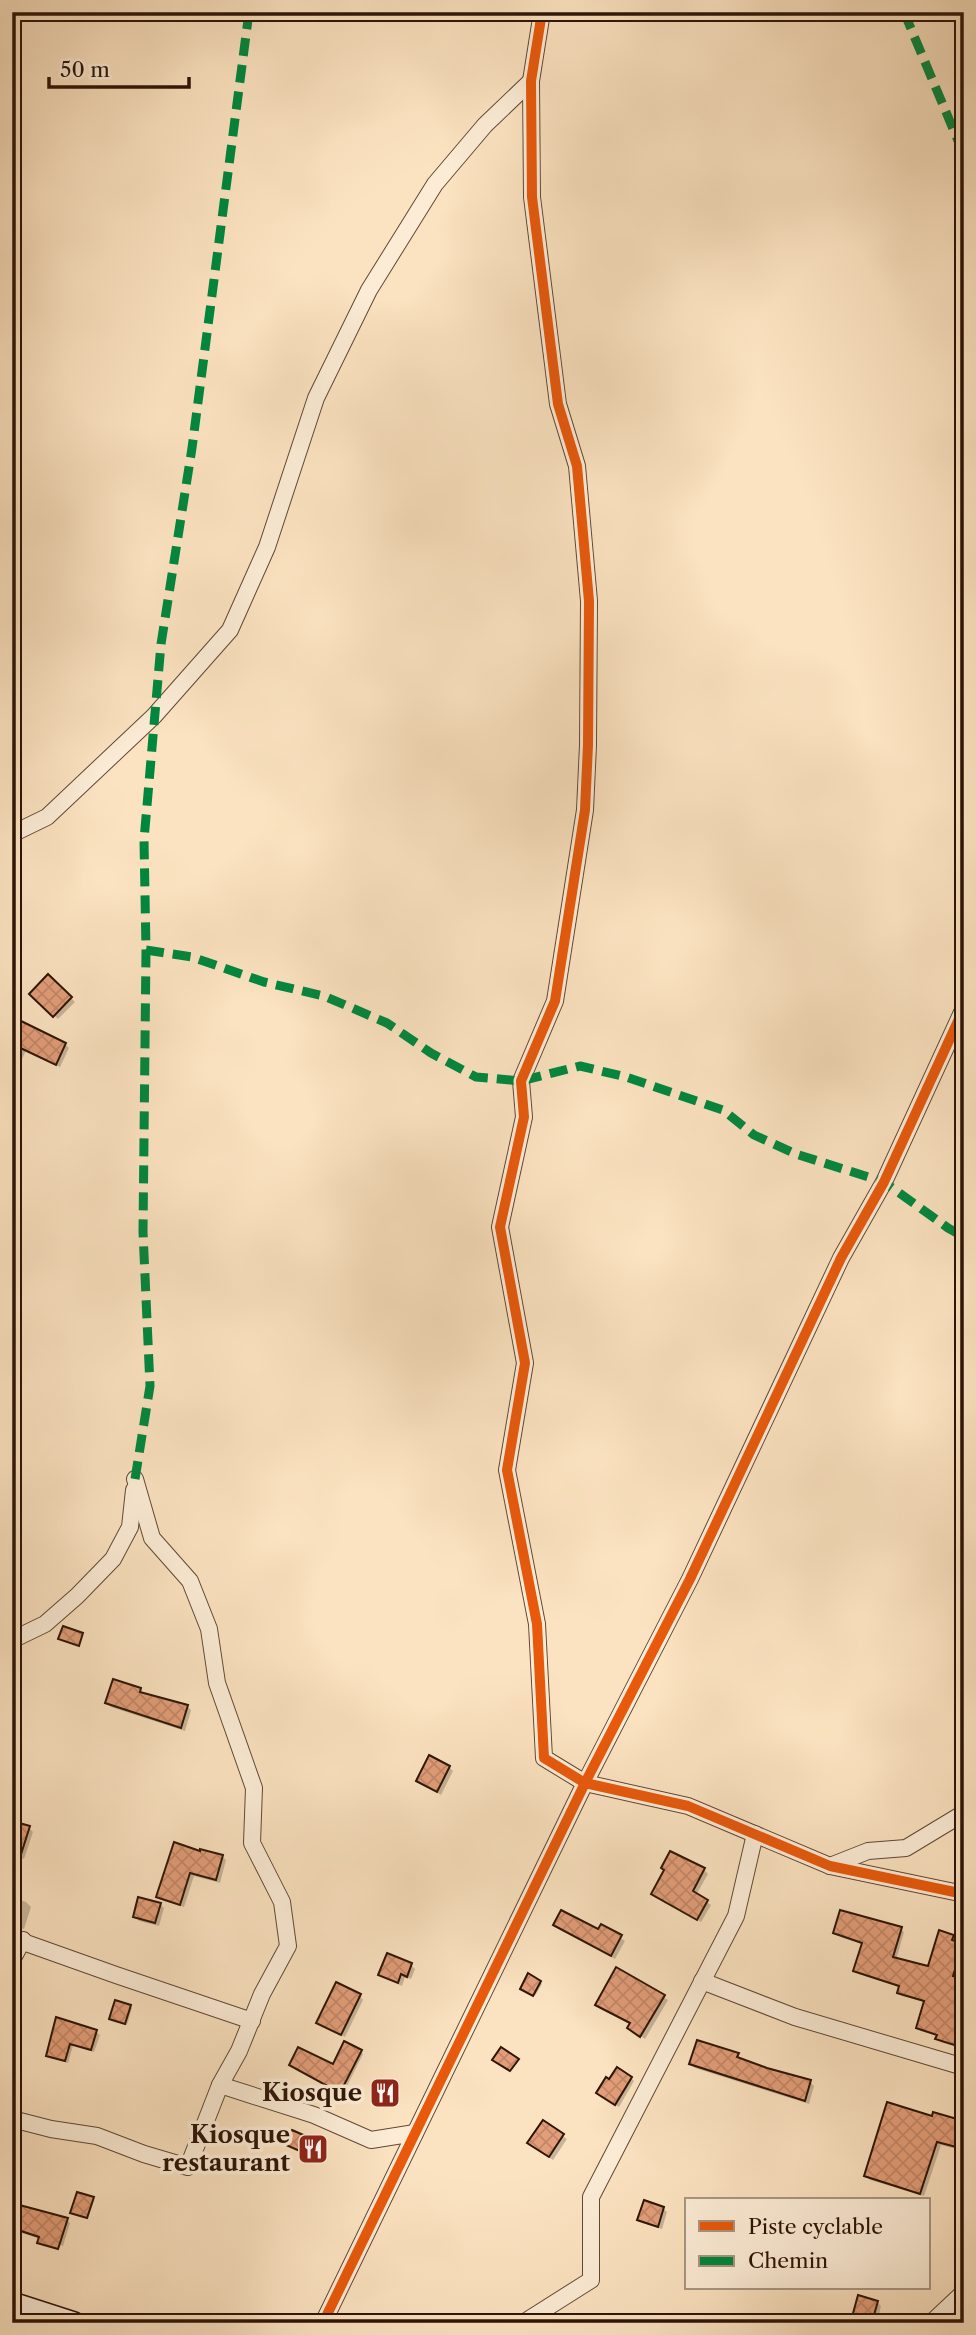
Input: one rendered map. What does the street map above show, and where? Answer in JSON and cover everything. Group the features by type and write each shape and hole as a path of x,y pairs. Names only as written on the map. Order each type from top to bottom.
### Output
{"street":[{"path":"542,12 531,81 532,197 558,404 577,466 589,601 585,810 555,1001 521,1081 524,1117 500,1227 525,1363 507,1470 537,1624 544,1758 584,1783 688,1806 830,1866 964,1894"},
{"path":"12,834 47,817 57,808 155,716 230,630 267,547 316,398 369,290 435,184 485,125 531,81"},
{"path":"323,2323 584,1783 690,1579 841,1258 884,1182 964,1007"},
{"path":"12,1640 45,1624 113,1559 130,1527 135,1479 152,1538 190,1581 209,1629 217,1683 254,1787 252,1843 282,1902 288,1946 262,1994 239,2051 220,2085 188,2167 97,2136 51,2129 12,2119"},
{"path":"830,1866 869,1851 906,1848 964,1813"},
{"path":"523,2323 591,2280 591,2197 736,1916 755,1835"},
{"path":"12,1960 17,1939 252,2021"},
{"path":"702,1981 795,2017 964,2067"},
{"path":"220,2085 314,2115 372,2140 415,2133"},
{"path":"931,2323 964,2292"},
{"path":"12,2303 74,2323"}],"building":[{"path":"48,974 72,997 53,1017 29,994"},
{"path":"19,1020 66,1043 56,1065 12,1044 12,1034"},
{"path":"63,1626 83,1633 79,1646 58,1639"},
{"path":"113,1679 141,1688 140,1692 188,1705 181,1728 105,1703"},
{"path":"429,1755 450,1766 437,1792 416,1781"},
{"path":"12,1821 30,1826 16,1870 12,1870"},
{"path":"174,1842 223,1855 216,1880 190,1873 180,1905 156,1897"},
{"path":"670,1851 705,1868 693,1891 708,1900 697,1920 651,1894 664,1870 661,1868"},
{"path":"138,1897 161,1903 155,1923 133,1917"},
{"path":"561,1910 598,1929 601,1924 622,1935 611,1956 553,1925"},
{"path":"840,1910 902,1927 893,1957 928,1966 939,1930 954,1935 952,1940 963,1944 953,1976 964,1979 964,2048 935,2039 937,2035 916,2028 924,2001 897,1993 899,1986 853,1971 862,1943 833,1933"},
{"path":"387,1953 412,1963 407,1977 401,1974 398,1983 378,1975"},
{"path":"616,1967 665,1995 640,2037 627,2028 630,2023 595,2005"},
{"path":"528,1973 541,1981 533,1996 520,1989"},
{"path":"336,1982 361,1994 341,2035 316,2023"},
{"path":"115,2000 131,2005 125,2024 109,2019"},
{"path":"56,2017 97,2030 91,2050 70,2044 65,2061 46,2056"},
{"path":"697,2040 739,2053 737,2057 767,2068 811,2080 805,2101 689,2064"},
{"path":"344,2041 362,2050 340,2093 289,2065 298,2047 333,2064"},
{"path":"501,2047 519,2059 510,2071 492,2060"},
{"path":"617,2067 632,2077 615,2105 596,2093 606,2077 609,2079"},
{"path":"887,2102 932,2116 933,2112 964,2121 964,2149 937,2142 920,2194 864,2176"},
{"path":"543,2120 564,2134 549,2157 527,2143"},
{"path":"292,2130 324,2144 318,2159 286,2145"},
{"path":"77,2192 94,2197 87,2218 70,2213"},
{"path":"644,2200 664,2207 658,2227 637,2220"},
{"path":"12,2203 68,2218 58,2249 37,2243 39,2237 12,2228"},
{"path":"858,2295 878,2301 872,2322 852,2317"}],"marked path":[{"path":"135,1479 150,1386 143,1232 146,950 144,840 161,644 192,448 249,12"},
{"path":"904,12 964,155"},
{"path":"146,950 192,957 264,982 324,996 387,1023 431,1053 476,1077 521,1081 580,1066 626,1077 723,1110 754,1135 796,1154 884,1182 964,1237"}],"cycle path":[{"path":"542,12 531,81 532,197 558,404 577,466 589,601 585,810 555,1001 521,1081 524,1117 500,1227 525,1363 507,1470 537,1624 544,1758 585,1783 688,1806 830,1866 964,1894"},
{"path":"323,2323 585,1783 690,1579 841,1258 884,1182 964,1008"}],"place":[{"name":"Kiosque","path":"385,2093"},
{"name":"Kiosque restaurant","path":"313,2149"}]}
